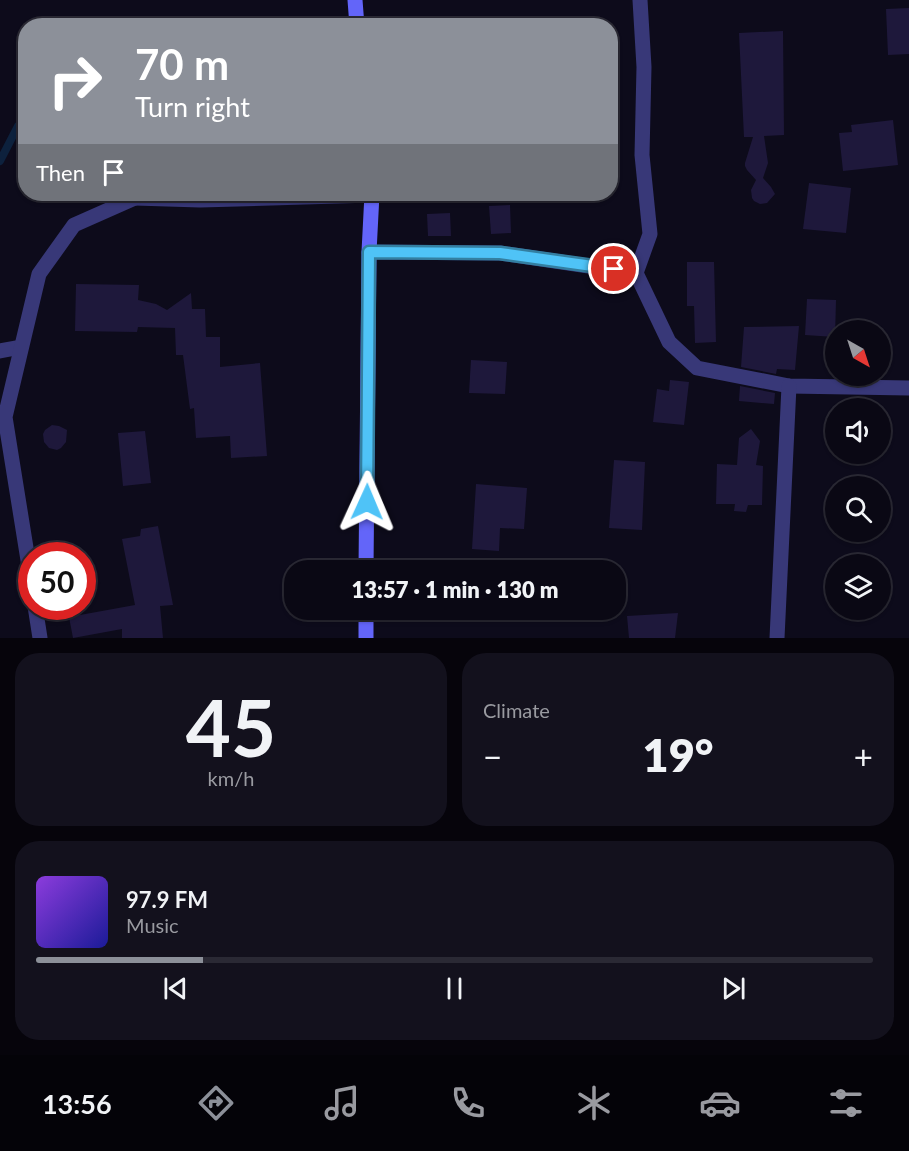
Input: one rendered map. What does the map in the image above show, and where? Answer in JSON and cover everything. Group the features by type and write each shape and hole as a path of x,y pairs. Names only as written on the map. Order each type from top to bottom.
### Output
{"main road":[{"path":"355,0 356,18"},
{"path":"366,560 369,252 372,201"},
{"path":"366,620 366,638"}],"street":[{"path":"640,0 644,67 642,155 650,234 636,273 669,342 697,368 789,386 909,388"},
{"path":"25,542 5,417 39,274 74,225 124,201"},
{"path":"369,252 500,253 636,273"},
{"path":"0,351 21,347"},
{"path":"777,638 789,386"},
{"path":"37,620 40,638"}],"building":[{"path":"909,8 909,54 888,55 886,9"},
{"path":"783,31 784,135 764,136 768,163 763,178 775,194 767,203 760,204 752,198 751,190 756,180 745,166 753,137 744,137 739,33"},
{"path":"893,120 898,165 843,171 839,133 852,132 851,125"},
{"path":"809,183 851,188 846,233 803,229"},
{"path":"510,205 511,233 491,234 489,206"},
{"path":"450,213 451,236 428,236 427,214"},
{"path":"687,262 714,262 716,342 695,343 694,306 687,306"},
{"path":"76,284 139,285 138,300 156,304 167,310 191,293 192,309 205,309 206,337 220,337 220,367 260,363 267,456 231,458 230,436 196,438 194,408 190,409 183,355 176,355 175,328 138,327 137,332 75,331"},
{"path":"807,299 836,300 835,320 825,320 825,336 805,335"},
{"path":"799,326 795,370 777,369 776,374 741,367 744,327"},
{"path":"471,360 507,362 505,394 469,393"},
{"path":"670,380 689,382 684,425 653,422 657,389 669,391"},
{"path":"740,386 775,393 774,404 739,401"},
{"path":"52,425 67,430 66,442 57,450 49,448 44,442 43,434"},
{"path":"751,429 760,441 756,465 763,466 762,505 748,505 746,512 734,511 735,504 716,504 717,464 737,465 739,438"},
{"path":"145,431 151,483 123,486 118,433"},
{"path":"614,460 645,462 642,530 609,528"},
{"path":"476,484 527,488 524,529 500,528 499,551 472,549"},
{"path":"158,526 173,605 160,606 163,638 122,638 122,629 73,638 70,620 96,620 96,612 135,605 122,539 140,536 141,529"},
{"path":"678,613 675,638 629,638 627,616"}],"waterway":[{"path":"0,161 18,126"}],"route":[{"path":"367,502 369,252 500,253 614,269"}]}
